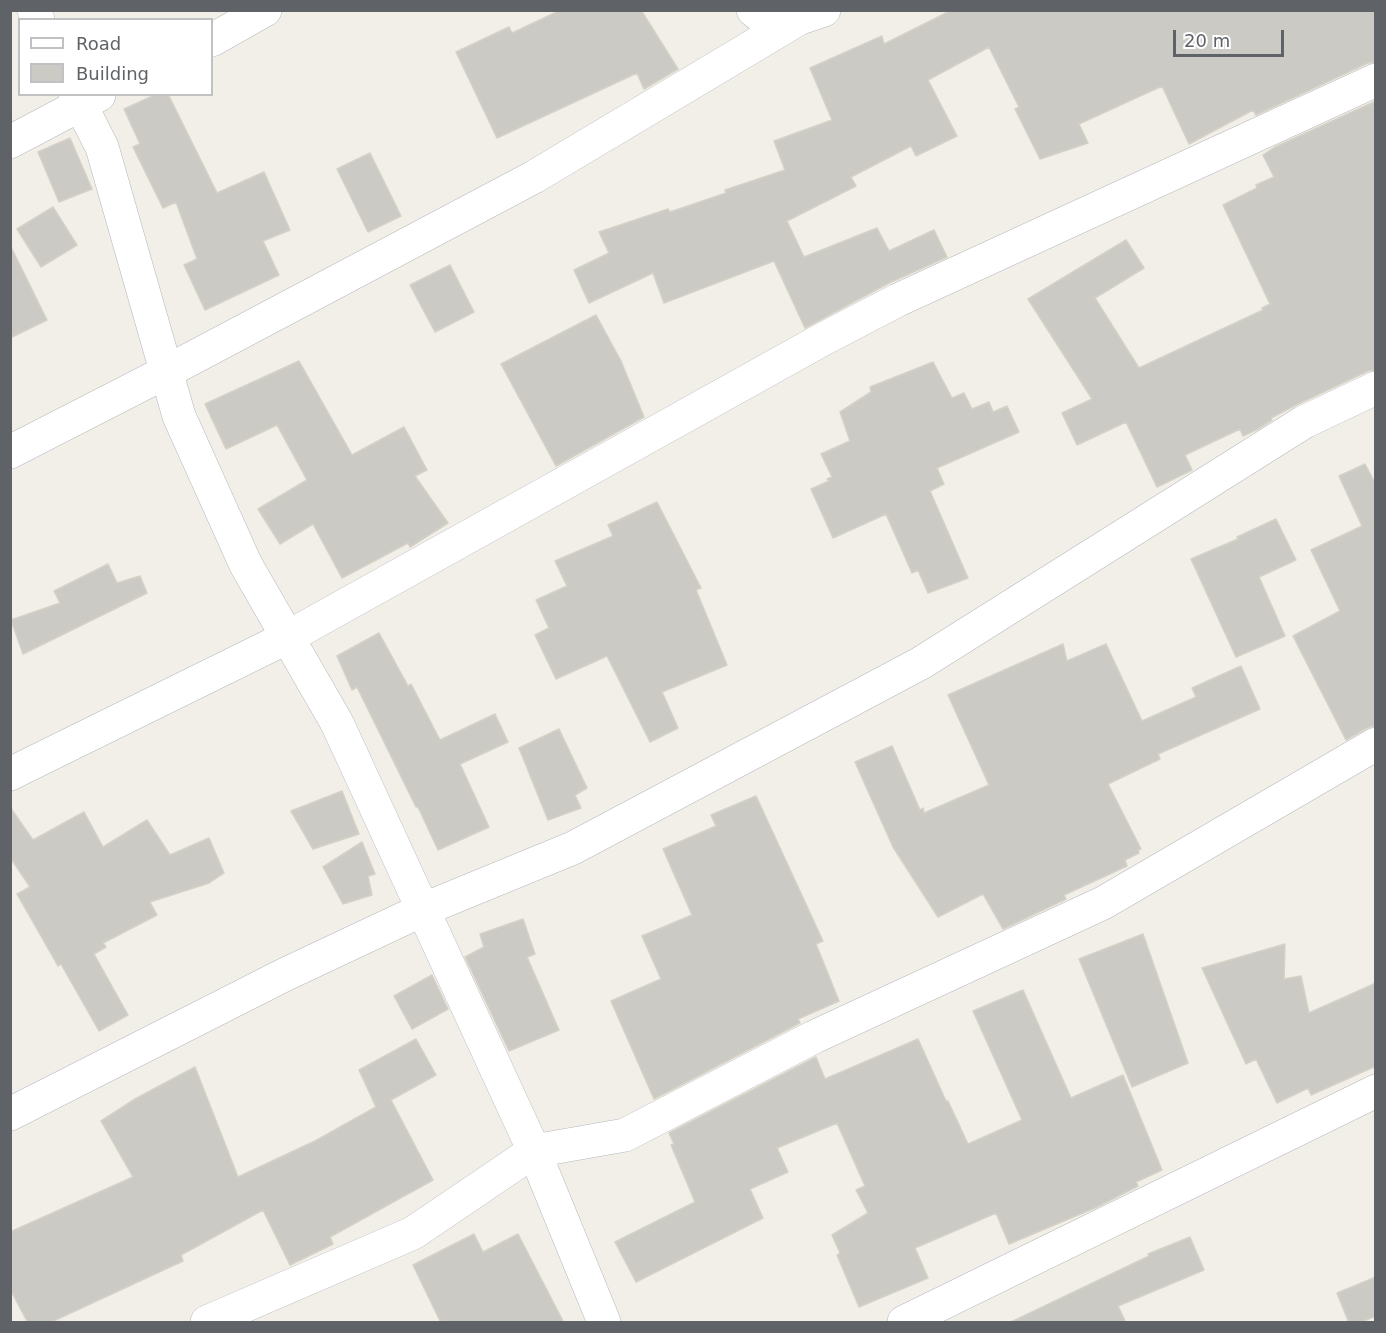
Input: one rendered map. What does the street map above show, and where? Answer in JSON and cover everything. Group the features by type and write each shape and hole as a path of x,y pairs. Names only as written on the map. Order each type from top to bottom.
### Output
{"street":[{"path":"213,39 266,10"},
{"path":"753,10 762,17 812,14"},
{"path":"10,452 534,177 812,14"},
{"path":"10,774 288,637 825,338 898,300 1376,80"},
{"path":"10,142 86,98 179,416 246,565 337,723 534,1151 603,1323"},
{"path":"10,1114 284,975 422,910 573,848 921,663 1304,422 1376,388"},
{"path":"207,1323 413,1233 534,1151 625,1135 814,1037 1103,903 1376,744"},
{"path":"904,1323 1376,1091"}],"building":[{"path":"561,10 641,10 678,69 644,89 637,73 497,138 456,52 509,27 512,33"},
{"path":"952,10 1376,10 1376,62 1368,63 1256,115 1253,110 1189,144 1162,86 1079,124 1088,143 1040,159 1015,109 1019,107 989,47 928,80 957,136 916,156 911,146 851,177 856,186 787,221 804,257 877,228 889,251 934,230 947,257 889,283 805,328 774,261 664,303 653,273 589,303 574,270 609,253 599,232 668,209 670,212 785,170 774,141 832,120 810,68 882,36 884,44"},
{"path":"153,96 169,96 217,193 264,172 290,230 263,241 279,275 205,310 184,265 197,259 176,202 163,208 133,147 140,144 124,109"},
{"path":"1376,101 1376,370 1368,371 1296,405 1243,436 1240,429 1185,455 1192,470 1157,487 1126,422 1077,445 1062,413 1092,399 1028,299 1126,240 1144,268 1095,298 1139,368 1263,310 1262,308 1270,304 1223,205 1274,177 1263,155 1275,147"},
{"path":"70,138 92,189 59,202 38,152"},
{"path":"370,153 401,216 368,232 337,169"},
{"path":"53,207 77,245 41,267 17,229"},
{"path":"10,245 47,320 10,338"},
{"path":"450,265 474,312 435,332 410,285"},
{"path":"596,315 621,361 644,417 556,466 501,364"},
{"path":"299,361 352,455 404,427 427,470 415,476 448,523 410,547 408,543 342,578 313,524 280,544 258,509 307,480 277,425 226,449 205,404"},
{"path":"933,362 952,398 964,393 972,409 989,402 993,412 1007,406 1019,432 937,468 944,484 930,491 968,578 928,593 918,570 912,573 886,514 833,538 811,489 829,481 827,479 832,477 821,454 850,441 840,412 871,392 870,387"},
{"path":"1365,464 1376,485 1376,725 1346,740 1293,636 1340,611 1311,550 1362,526 1339,476"},
{"path":"657,502 701,588 696,590 727,665 662,692 678,728 650,742 607,656 556,679 535,635 549,628 536,600 567,586 555,561 613,536 608,525"},
{"path":"1276,519 1296,560 1259,577 1285,636 1236,657 1191,559 1238,539 1237,537"},
{"path":"108,564 117,583 140,576 147,593 23,654 11,620 60,603 54,591"},
{"path":"379,633 408,686 411,684 440,740 495,714 508,742 460,764 489,827 438,850 357,687 352,690 337,656"},
{"path":"1063,644 1067,661 1106,644 1142,721 1196,697 1192,688 1241,666 1260,709 1158,754 1160,759 1108,784 1141,849 1138,850 1139,853 1125,860 1127,866 1064,895 1066,899 1003,929 983,894 938,917 893,847 855,762 892,746 920,810 923,808 924,813 989,785 948,695"},
{"path":"559,729 587,788 575,795 581,808 548,820 519,748"},
{"path":"342,791 359,834 313,849 291,811"},
{"path":"756,796 823,941 816,944 839,1001 798,1019 800,1023 654,1099 611,1001 661,979 642,936 692,915 663,849 716,826 711,815"},
{"path":"10,807 33,840 84,812 103,847 147,820 170,855 209,838 224,873 209,883 150,902 157,915 103,943 106,947 94,954 128,1015 99,1031 61,964 58,966 17,894 30,887 10,857"},
{"path":"362,842 375,874 368,876 372,895 343,904 323,867"},
{"path":"523,919 535,954 527,957 559,1030 509,1051 465,957 484,947 480,934"},
{"path":"1143,934 1188,1063 1132,1087 1079,959"},
{"path":"1285,944 1284,979 1301,976 1309,1013 1376,983 1376,1066 1311,1095 1308,1088 1277,1103 1256,1059 1246,1064 1202,968"},
{"path":"432,975 448,1009 412,1029 394,996"},
{"path":"1023,990 1071,1098 1123,1075 1162,1170 1136,1182 1138,1186 1097,1207 1009,1244 996,1213 915,1248 928,1278 859,1307 837,1255 840,1253 832,1235 868,1213 856,1190 865,1186 837,1123 777,1148 788,1172 750,1189 763,1218 636,1282 615,1242 695,1202 671,1145 674,1144 669,1133 816,1057 825,1079 918,1039 968,1144 1022,1120 973,1011"},
{"path":"416,1039 436,1075 391,1100 433,1180 330,1237 333,1244 290,1265 263,1210 181,1255 183,1261 49,1323 28,1323 10,1289 10,1232 133,1177 101,1121 135,1099 195,1067 238,1177 315,1141 376,1107 359,1070"},
{"path":"474,1234 483,1252 518,1234 564,1323 441,1323 413,1265"},
{"path":"1190,1237 1204,1270 1118,1306 1126,1323 1009,1323 1149,1256 1148,1254"},
{"path":"1376,1277 1376,1316 1359,1323 1349,1323 1337,1293"}]}
